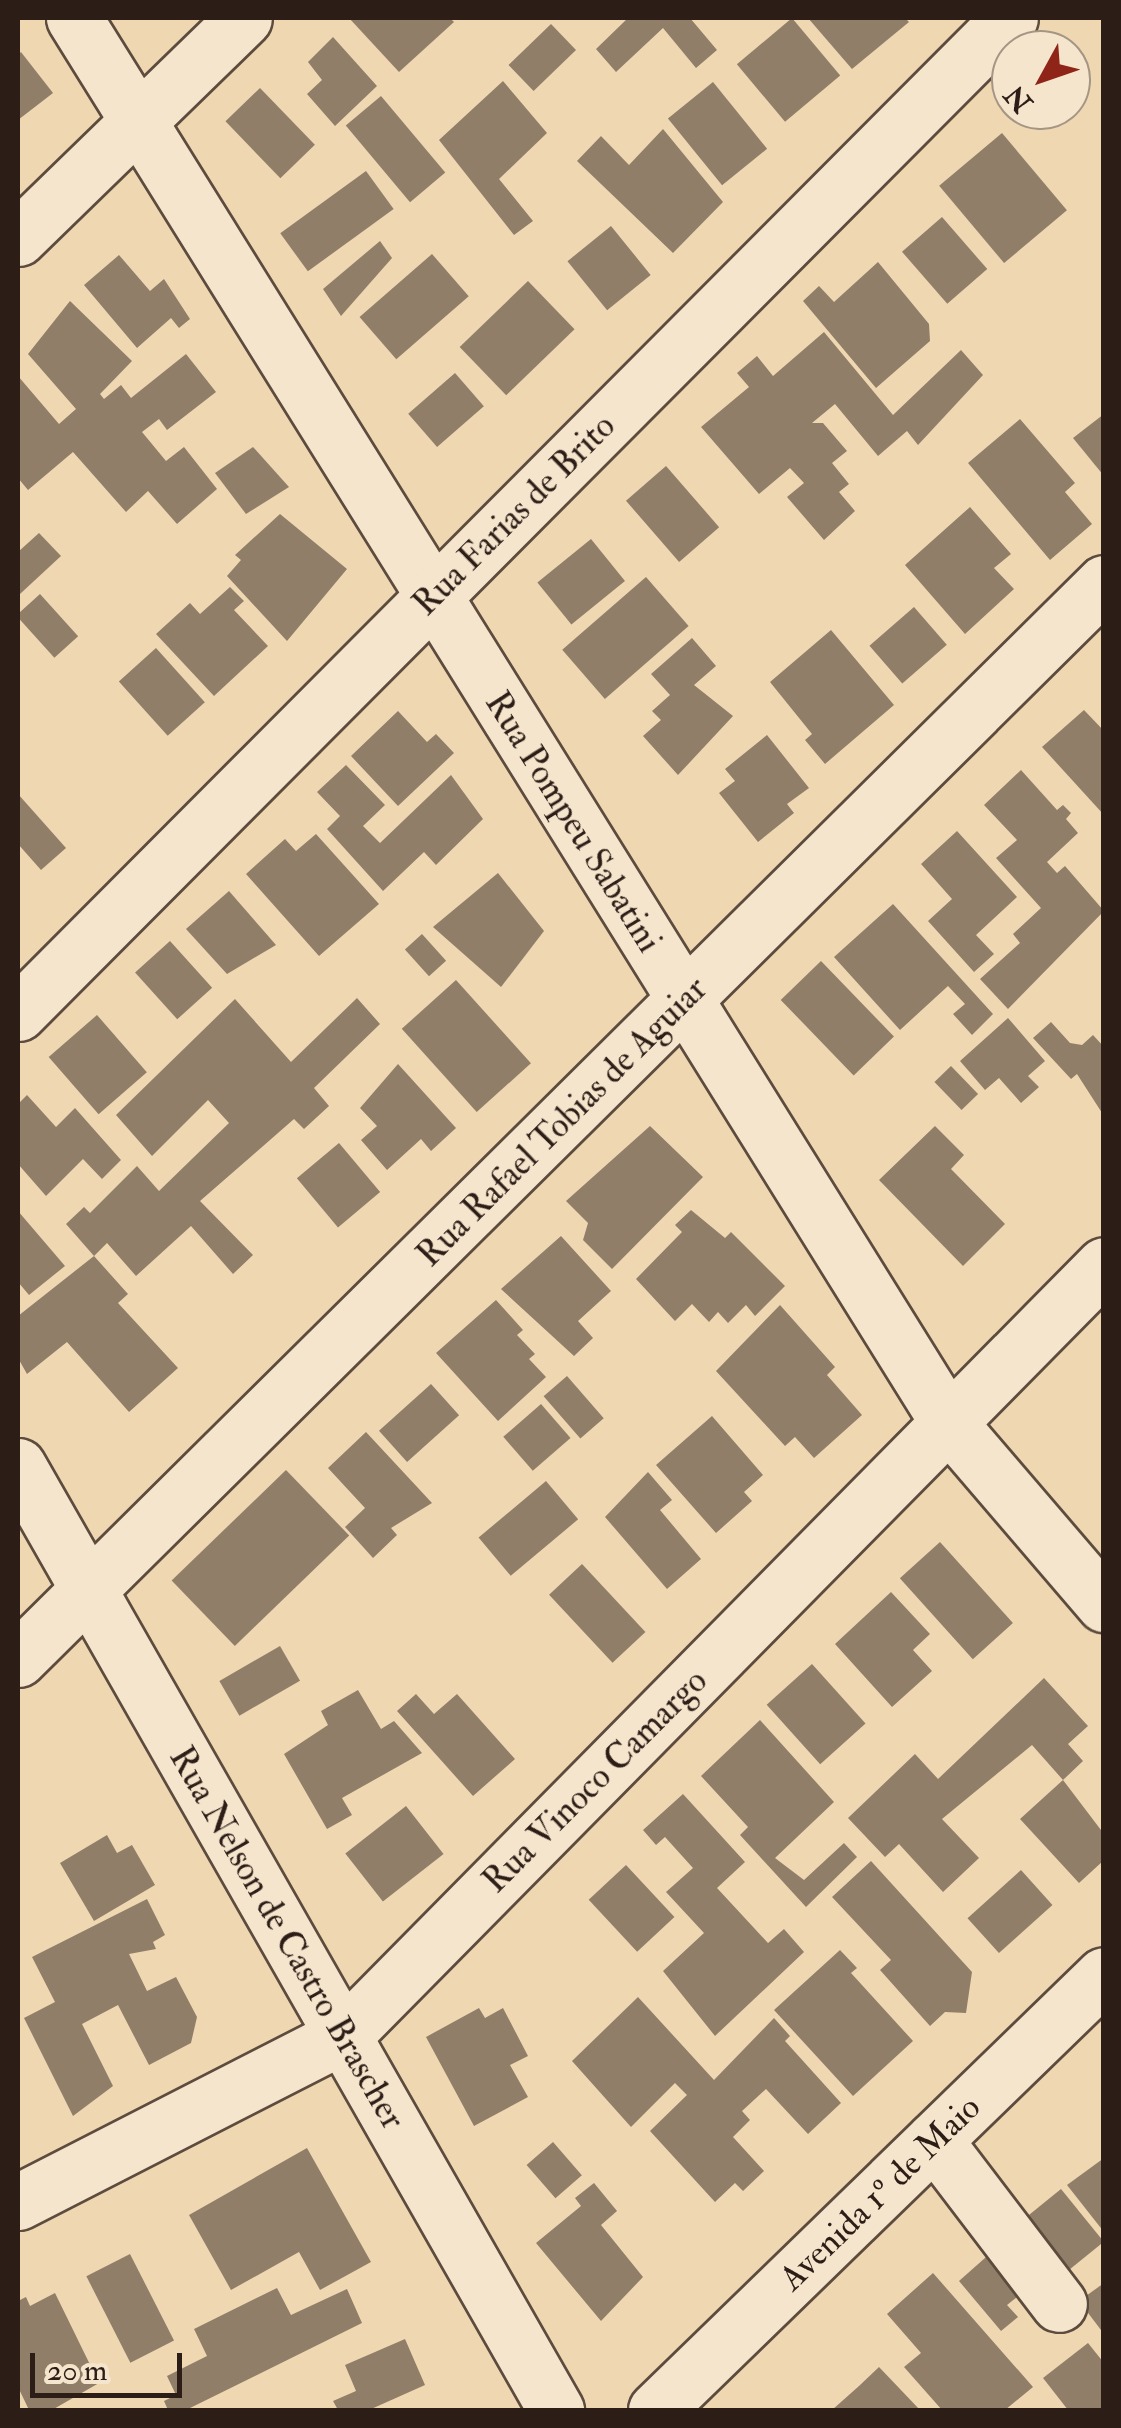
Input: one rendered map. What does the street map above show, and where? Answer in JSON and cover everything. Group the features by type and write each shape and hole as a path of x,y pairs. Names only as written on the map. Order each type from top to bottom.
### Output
{"street":[{"name":"Rua Pompeu Sabatini","path":"74,18 948,1422 1104,1604"},
{"path":"18,238 244,18"},
{"name":"Rua Farias de Brito","path":"18,1013 1010,18"},
{"name":"Rua Rafael Tobias de Aguiar","path":"18,1658 1104,584"},
{"name":"Rua Vinoco Camargo","path":"18,2202 344,2036 1104,1264"},
{"name":"Rua Nelson de Castro Brascher","path":"18,1466 556,2410"},
{"name":"Avenida 1º de Maio","path":"656,2410 1104,1975"},
{"path":"934,2140 1059,2304"}],"building":[{"path":"349,18 450,18 454,22 399,72"},
{"path":"628,18 690,18 717,50 696,68 663,28 616,72 596,49"},
{"path":"792,18 840,75 785,122 737,64"},
{"path":"808,18 905,18 909,22 852,69"},
{"path":"551,24 576,50 534,91 509,65"},
{"path":"333,37 377,86 335,126 307,94 322,80 308,62"},
{"path":"21,52 53,93 18,120 18,55"},
{"path":"503,81 547,133 499,179 533,221 514,235 439,140"},
{"path":"713,82 767,149 722,185 668,119"},
{"path":"260,88 315,145 280,178 225,121"},
{"path":"381,96 445,173 410,202 346,126"},
{"path":"663,129 723,202 673,253 577,161 601,136 629,165"},
{"path":"1002,133 1067,210 1004,263 939,186"},
{"path":"366,171 394,209 308,271 280,233"},
{"path":"942,217 987,269 947,304 902,252"},
{"path":"611,226 651,275 607,310 567,261"},
{"path":"380,241 392,258 341,316 323,289"},
{"path":"432,254 469,296 396,359 360,317"},
{"path":"119,255 150,291 164,279 190,319 179,328 171,318 137,348 84,285"},
{"path":"878,262 929,324 930,341 876,388 803,301 819,286 834,302"},
{"path":"528,281 575,329 506,395 460,347"},
{"path":"70,301 132,361 100,394 104,399 121,385 131,398 186,354 216,392 167,430 159,419 142,432 166,461 184,447 217,489 177,524 148,491 126,512 73,452 28,490 18,478 18,376 59,424 76,409 28,354"},
{"path":"824,332 893,415 961,350 983,375 918,445 907,431 878,456 835,404 812,423 823,423 847,451 832,463 849,484 839,492 855,511 824,540 787,497 804,483 790,468 759,494 701,427 749,387 737,373 757,356 773,376"},
{"path":"455,373 484,406 437,447 408,414"},
{"path":"1104,414 1104,476 1073,438"},
{"path":"1020,419 1075,483 1065,492 1092,524 1050,560 968,463"},
{"path":"253,447 289,487 246,514 215,473"},
{"path":"666,466 719,527 679,562 626,501"},
{"path":"970,507 1011,554 994,568 1014,589 965,634 905,565"},
{"path":"280,514 347,569 287,641 227,576 241,560 235,555"},
{"path":"39,533 61,556 20,594 18,552"},
{"path":"591,539 625,581 571,624 537,582"},
{"path":"646,577 689,626 605,699 562,650"},
{"path":"230,587 244,601 234,610 268,646 214,696 156,634 190,603 200,614"},
{"path":"40,594 78,636 54,658 18,617"},
{"path":"914,607 947,645 902,683 869,646"},
{"path":"831,630 894,705 825,764 805,740 812,734 770,682"},
{"path":"692,638 716,666 694,685 733,716 678,775 643,736 661,720 652,711 670,695 651,674"},
{"path":"156,648 205,702 168,736 119,681"},
{"path":"1084,710 1104,731 1104,815 1042,747"},
{"path":"398,711 427,742 436,734 454,753 398,806 351,756"},
{"path":"767,735 809,788 787,804 794,813 758,842 719,793 735,781 725,769"},
{"path":"346,765 385,805 363,826 380,843 451,775 483,819 436,865 424,852 383,891 327,829 340,816 317,792"},
{"path":"1021,770 1057,810 1063,805 1071,813 1066,819 1078,833 1047,862 1057,873 1065,866 1104,911 1008,1009 980,979 1020,943 1013,934 1041,908 996,858 1017,840 984,805"},
{"path":"18,794 66,848 41,870 18,844"},
{"path":"957,831 1017,897 976,935 994,954 974,972 928,921 952,899 921,864"},
{"path":"316,834 379,904 319,956 246,874 285,839 296,851"},
{"path":"498,873 544,931 501,987 433,927"},
{"path":"229,891 276,945 227,974 186,929"},
{"path":"893,904 993,1014 972,1035 953,1014 965,1004 948,986 900,1030 834,957"},
{"path":"422,934 446,961 429,976 405,949"},
{"path":"170,941 212,988 177,1019 135,972"},
{"path":"821,961 894,1037 854,1075 781,1000"},
{"path":"456,980 531,1063 477,1112 402,1029"},
{"path":"357,998 380,1024 314,1088 329,1106 304,1129 294,1119 200,1201 253,1255 233,1274 191,1226 136,1276 107,1243 94,1256 66,1224 84,1207 90,1213 137,1166 159,1191 229,1123 208,1100 152,1156 116,1115 235,999 291,1062"},
{"path":"97,1015 147,1072 99,1114 49,1057"},
{"path":"1008,1018 1045,1061 1028,1076 1039,1087 1021,1103 999,1078 985,1090 960,1061"},
{"path":"1051,1022 1070,1043 1082,1045 1093,1035 1104,1047 1104,1116 1077,1074 1071,1079 1033,1038"},
{"path":"398,1064 456,1128 431,1151 421,1139 387,1170 361,1140 377,1126 360,1108"},
{"path":"951,1066 978,1094 962,1110 934,1082"},
{"path":"27,1095 56,1127 75,1108 121,1160 102,1179 83,1159 46,1196 18,1164 18,1104"},
{"path":"650,1126 703,1177 612,1269 583,1240 588,1223 566,1201"},
{"path":"935,1126 964,1155 951,1169 1005,1224 963,1266 879,1180"},
{"path":"339,1143 380,1192 338,1227 297,1178"},
{"path":"691,1210 725,1238 731,1232 785,1286 755,1316 746,1305 728,1323 718,1312 709,1322 692,1304 675,1321 636,1279 682,1232 675,1225"},
{"path":"18,1211 65,1266 29,1295 18,1282"},
{"path":"561,1236 611,1291 578,1321 593,1338 574,1356 501,1289"},
{"path":"94,1256 128,1294 118,1303 178,1368 129,1412 67,1342 27,1374 18,1358 18,1316"},
{"path":"496,1300 523,1330 517,1335 535,1354 529,1359 546,1377 498,1421 436,1353"},
{"path":"780,1305 835,1367 827,1375 862,1415 814,1458 795,1437 785,1446 716,1371"},
{"path":"567,1376 604,1418 580,1439 544,1396"},
{"path":"431,1384 459,1415 407,1462 379,1431"},
{"path":"541,1404 571,1438 533,1471 503,1437"},
{"path":"712,1416 763,1475 744,1492 752,1501 716,1533 656,1465"},
{"path":"366,1432 432,1503 391,1528 397,1535 373,1558 345,1527 365,1508 328,1468"},
{"path":"286,1470 349,1535 235,1646 172,1580"},
{"path":"648,1472 672,1500 660,1510 701,1559 667,1589 605,1517"},
{"path":"546,1481 578,1519 511,1576 479,1538"},
{"path":"940,1542 1013,1623 973,1659 900,1578"},
{"path":"582,1564 645,1632 613,1663 549,1595"},
{"path":"891,1592 930,1634 913,1650 932,1671 892,1707 835,1644"},
{"path":"280,1646 300,1681 239,1716 219,1681"},
{"path":"812,1664 866,1723 820,1764 767,1705"},
{"path":"1044,1678 1088,1726 1068,1744 1083,1761 1063,1780 1032,1745 942,1819 979,1858 943,1892 899,1844 885,1857 848,1818 915,1754 938,1779"},
{"path":"358,1690 381,1729 394,1721 422,1753 342,1798 352,1815 327,1829 284,1754 328,1725 321,1711"},
{"path":"416,1694 434,1714 457,1694 515,1759 473,1796 397,1711"},
{"path":"760,1720 834,1802 775,1858 804,1880 844,1843 857,1857 806,1907 740,1835 748,1827 701,1776"},
{"path":"1063,1780 1104,1834 1103,1861 1079,1883 1020,1819"},
{"path":"683,1794 745,1862 717,1888 768,1943 784,1929 804,1952 715,2036 663,1971 704,1933 666,1892 693,1868 665,1837 656,1845 643,1830"},
{"path":"406,1806 444,1854 383,1901 345,1853"},
{"path":"107,1835 117,1853 132,1845 155,1885 94,1921 60,1863"},
{"path":"871,1861 972,1972 966,2013 945,2012 930,2026 880,1970 891,1960 832,1897"},
{"path":"626,1865 674,1917 637,1952 589,1900"},
{"path":"1021,1870 1052,1905 999,1953 967,1918"},
{"path":"147,1899 165,1935 153,1942 156,1949 129,1954 147,1991 176,1977 197,2017 191,2043 149,2065 118,2005 82,2024 113,2086 73,2116 24,2018 55,2002 32,1957"},
{"path":"840,1950 857,1968 851,1973 913,2041 853,2096 774,2010"},
{"path":"638,1997 714,2080 774,2018 790,2036 785,2041 841,2103 808,2134 766,2089 742,2111 750,2120 733,2137 764,2171 743,2191 735,2183 715,2202 650,2131 687,2095 675,2083 631,2127 572,2061"},
{"path":"479,2008 485,2018 503,2008 528,2056 510,2065 528,2097 474,2126 426,2037"},
{"path":"553,2142 582,2175 555,2198 527,2165"},
{"path":"307,2148 371,2262 320,2290 299,2252 231,2290 189,2215"},
{"path":"1104,2158 1104,2232 1067,2185"},
{"path":"594,2183 617,2211 601,2225 643,2277 601,2321 536,2243 581,2206 575,2198"},
{"path":"1061,2189 1104,2242 1065,2273 1022,2220"},
{"path":"994,2250 1027,2289 1007,2305 1018,2317 1001,2331 959,2281"},
{"path":"130,2254 174,2340 130,2363 86,2276"},
{"path":"933,2273 1033,2387 1005,2410 942,2410 904,2367 921,2353 887,2314"},
{"path":"1104,2283 1104,2334 1079,2301"},
{"path":"277,2288 291,2315 347,2289 362,2323 186,2410 168,2410 164,2401 176,2395 167,2376 207,2356 194,2329"},
{"path":"55,2293 99,2383 52,2410 29,2410 18,2387 18,2301 26,2297 30,2306"},
{"path":"405,2339 425,2385 369,2410 338,2410 333,2401 356,2391 345,2365"},
{"path":"1088,2343 1104,2363 1104,2410 1068,2410 1043,2378"},
{"path":"879,2367 920,2410 832,2410 859,2386"}]}
